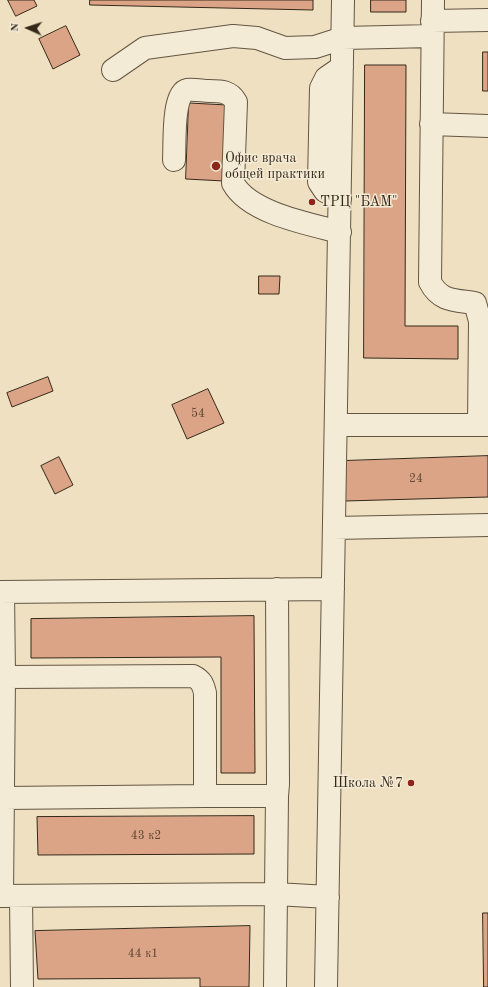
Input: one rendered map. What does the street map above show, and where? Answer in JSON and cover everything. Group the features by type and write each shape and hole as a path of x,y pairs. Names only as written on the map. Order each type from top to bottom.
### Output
{"street":[{"path":"326,987 344,0"},
{"path":"337,425 484,425 480,321 482,303 444,298 435,292 430,282 432,19"},
{"path":"113,70 145,48 233,36 257,38 284,48 314,47 343,38 432,19 488,20"},
{"path":"174,160 177,103 180,94 187,90 223,92 232,95 236,102 234,183 238,192 275,215 340,232"},
{"path":"431,124 488,126"},
{"path":"334,528 488,525"},
{"path":"275,987 277,589"},
{"path":"22,987 8,896 3,798 4,676 2,592 333,589"},
{"path":"4,676 187,675 199,679 203,684 205,693 204,796"},
{"path":"3,798 277,796"},
{"path":"8,896 276,894 328,896"}],"building":[{"path":"8,0 34,0 37,6 16,16"},
{"path":"90,0 313,0 313,10 90,5"},
{"path":"371,0 406,0 406,12 371,12"},
{"path":"66,26 80,55 53,69 39,39"},
{"path":"483,52 488,52 488,91 483,91"},
{"path":"365,65 406,65 405,326 458,326 458,359 364,358"},
{"path":"189,103 227,105 224,181 186,179"},
{"path":"259,276 280,276 279,294 259,294"},
{"path":"48,377 53,391 12,407 7,393"},
{"path":"208,389 224,423 187,439 172,405"},
{"path":"488,456 488,497 345,501 343,461"},
{"path":"59,457 73,485 55,494 41,466"},
{"path":"254,616 255,773 221,773 221,657 31,658 31,619"},
{"path":"254,816 254,854 38,855 37,817"},
{"path":"483,913 488,913 488,987 484,987"},
{"path":"250,926 249,987 200,987 200,978 38,979 35,931"}],"place":[{"name":"Офис врача общей практики","path":"216,166"},
{"name":"ТРЦ \"БАМ\"","path":"312,202"},
{"name":"Школа №7","path":"411,783"}]}
